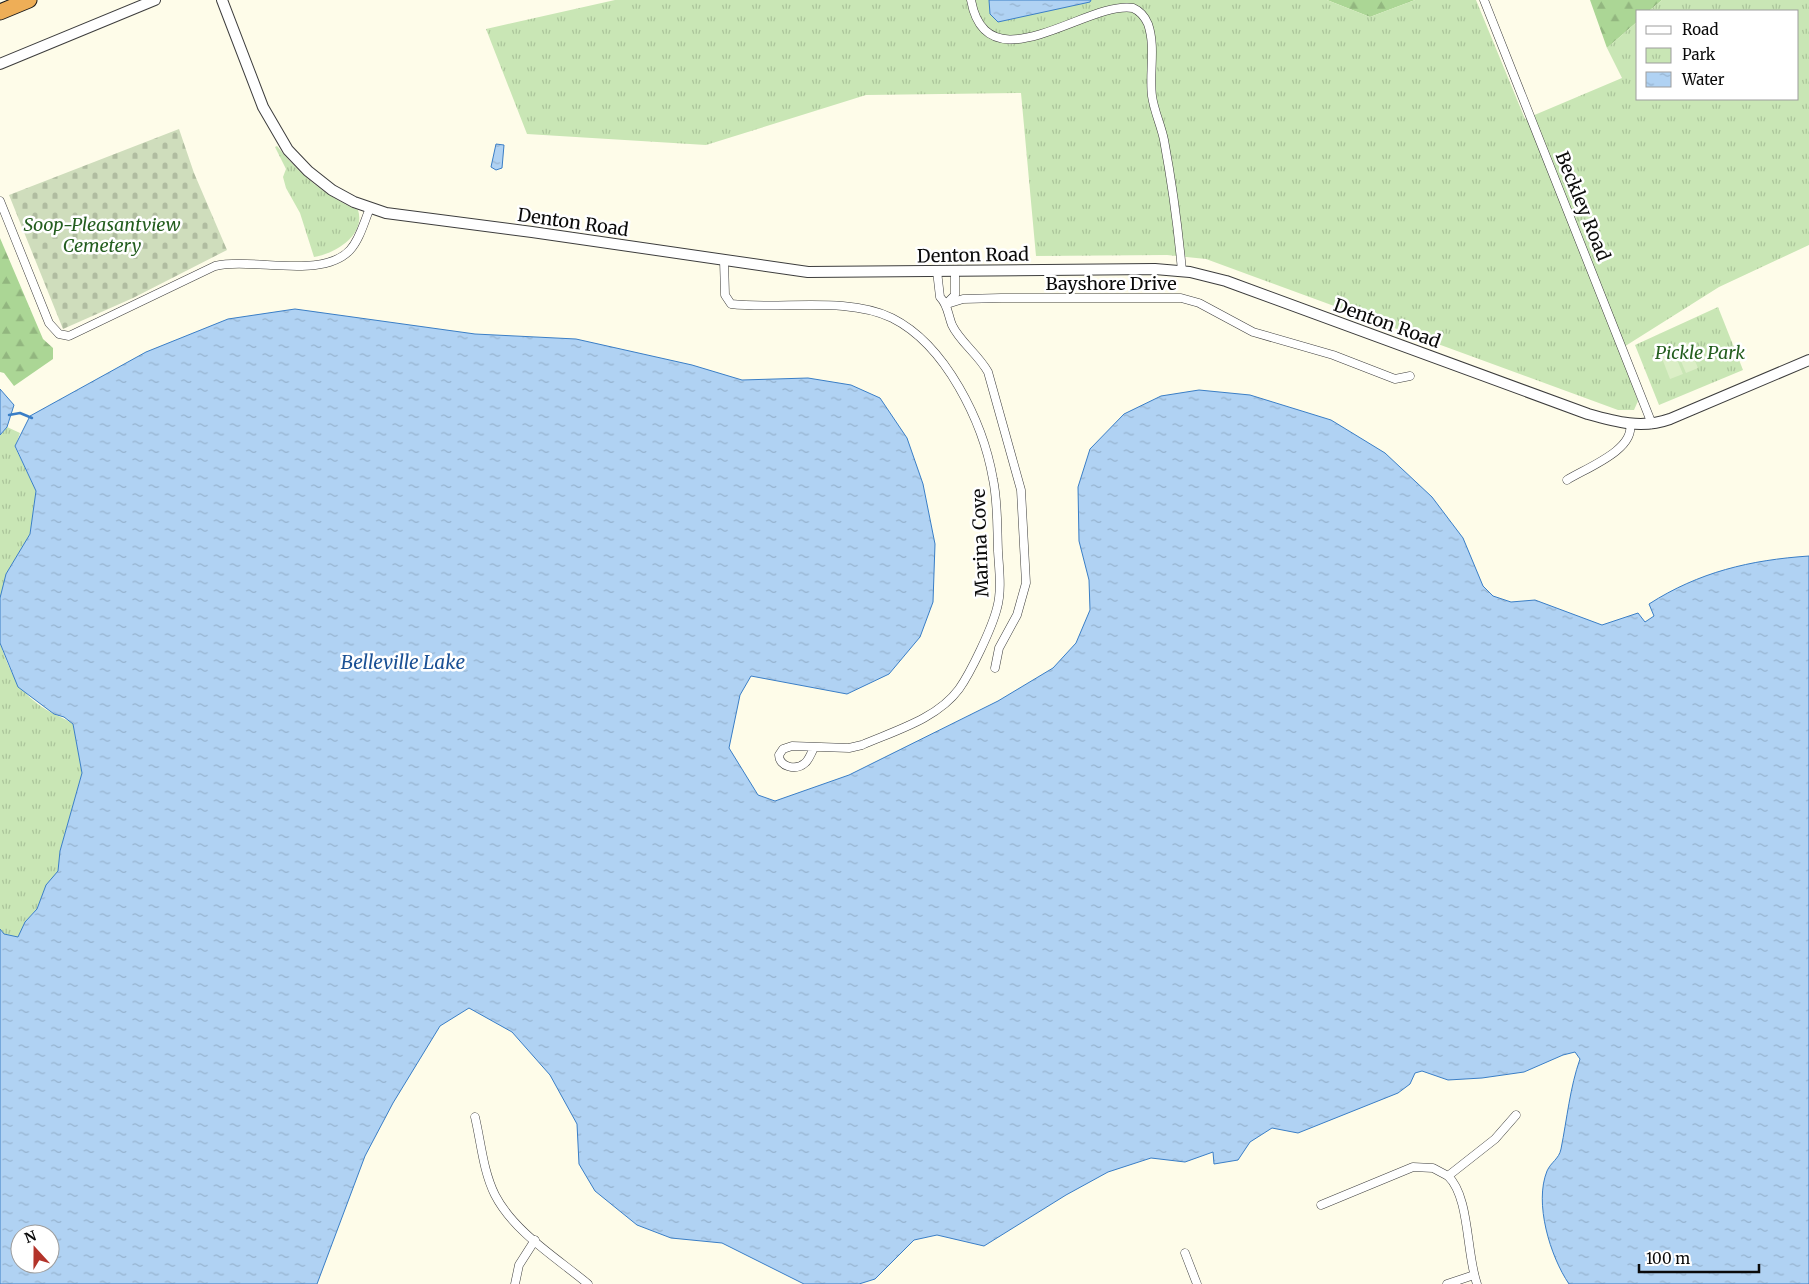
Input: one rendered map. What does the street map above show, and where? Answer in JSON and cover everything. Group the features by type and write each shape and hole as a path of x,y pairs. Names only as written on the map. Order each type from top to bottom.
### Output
{"highway":[{"path":"0,12 29,0"}],"street":[{"path":"0,64 155,0"},
{"name":"Denton Road","path":"222,0 263,107 281,140 299,163 318,180 343,196 370,208 406,217 532,232 815,272 1155,269 1182,271 1226,281 1588,414 1630,424 1652,424 1670,419 1809,360"},
{"path":"971,0 981,27 991,34 1002,36 1021,34 1095,9 1117,4 1131,6 1144,17 1151,36 1152,95 1164,142 1182,271"},
{"name":"Beckley Road","path":"1484,0 1652,424"},
{"path":"0,201 49,324 59,334 69,336 215,266 233,263 316,265 333,262 345,254 354,244 370,208"},
{"name":"Marina Cove","path":"724,260 724,295 731,304 862,309 891,318 912,332 935,354 965,398 982,438 993,480 996,500 999,571 997,608 959,688 946,703 930,714 862,745 849,748 814,748"},
{"path":"937,271 940,298 947,304 953,327 979,357 988,372 1021,490 1026,583 1016,615 999,648 995,668"},
{"path":"947,304 955,296 955,271"},
{"name":"Bayshore Drive","path":"947,304 963,299 996,298 1180,298 1200,303 1254,332 1333,355 1395,379 1410,376"},
{"path":"1567,480 1624,446 1631,434 1630,424"},
{"path":"1448,1176 1495,1140 1516,1115"},
{"path":"475,1117 488,1176 495,1194 507,1215 588,1284"},
{"path":"1321,1205 1413,1167 1433,1168 1448,1176 1456,1184 1462,1197 1474,1275 1478,1284"},
{"path":"515,1284 519,1265 535,1240"},
{"path":"1185,1253 1198,1284"},
{"path":"1447,1284 1474,1275"}],"green space":[{"path":"615,0 1327,0 1370,17 1415,0 1476,0 1525,119 1622,78 1607,48 1636,23 1636,100 1799,100 1799,10 1650,10 1662,0 1809,0 1809,245 1719,287 1619,350 1638,401 1634,410 1618,410 1206,259 1167,255 1036,256 1021,93 866,95 706,145 527,134 486,29"},
{"path":"1327,0 1415,0 1370,17"},
{"path":"1590,0 1662,0 1650,10 1636,10 1636,23 1607,48"},
{"name":"Soop-Pleasantview Cemetery","path":"179,129 194,173 227,250 133,298 63,329 9,195"},
{"path":"277,146 294,166 313,183 346,205 358,210 359,219 353,235 347,242 331,252 314,257 300,213 286,188 283,177 286,169 275,147"},
{"path":"0,238 43,339 53,348 53,359 14,386 4,373 0,372"},
{"name":"Pickle Park","path":"1718,307 1743,370 1659,405 1635,345"},
{"path":"1687,342 1698,368 1686,373 1675,347"},
{"path":"1672,348 1683,374 1670,379 1660,353"},
{"path":"7,427 20,433 15,447 36,491 30,534 6,574 0,600 0,435"},
{"path":"0,643 8,665 18,684 32,700 73,724 82,773 60,851 58,872 46,885 37,909 25,922 18,938 4,934 0,929"}],"water":[{"path":"989,0 1091,0 1090,2 998,22 990,14"},
{"path":"496,144 504,145 502,168 496,170 491,167"},
{"name":"Belleville Lake","path":"295,309 475,334 576,339 692,365 742,380 808,378 851,385 880,398 907,438 923,484 935,544 933,602 920,637 889,674 847,694 751,676 740,695 729,748 758,795 775,801 849,775 998,701 1053,668 1076,643 1090,610 1089,580 1079,541 1078,487 1090,449 1124,414 1161,396 1199,390 1250,395 1331,420 1385,453 1432,497 1463,538 1483,586 1493,596 1511,602 1535,600 1602,625 1638,613 1645,622 1654,616 1649,604 1706,576 1766,561 1809,556 1809,1284 1569,1284 1550,1244 1543,1213 1542,1198 1543,1184 1547,1171 1559,1155 1561,1149 1571,1092 1580,1059 1575,1052 1563,1055 1524,1072 1482,1078 1448,1080 1422,1071 1415,1073 1410,1084 1398,1093 1298,1133 1272,1128 1250,1142 1238,1160 1214,1164 1213,1152 1185,1162 1151,1158 1108,1172 1066,1195 984,1246 937,1235 914,1240 875,1279 859,1284 804,1284 722,1243 671,1238 637,1225 595,1191 579,1164 577,1124 550,1075 512,1032 469,1008 440,1026 393,1103 365,1156 317,1284 0,1284 0,929 4,934 18,937 25,922 37,909 46,885 58,871 60,851 82,773 73,724 64,717 54,714 18,687 0,643 0,598 6,574 30,534 36,491 15,446 30,416 146,352 228,319"},
{"path":"0,389 14,405 7,427 0,435"}],"waterway":[{"path":"9,415 20,413 32,418"}]}
